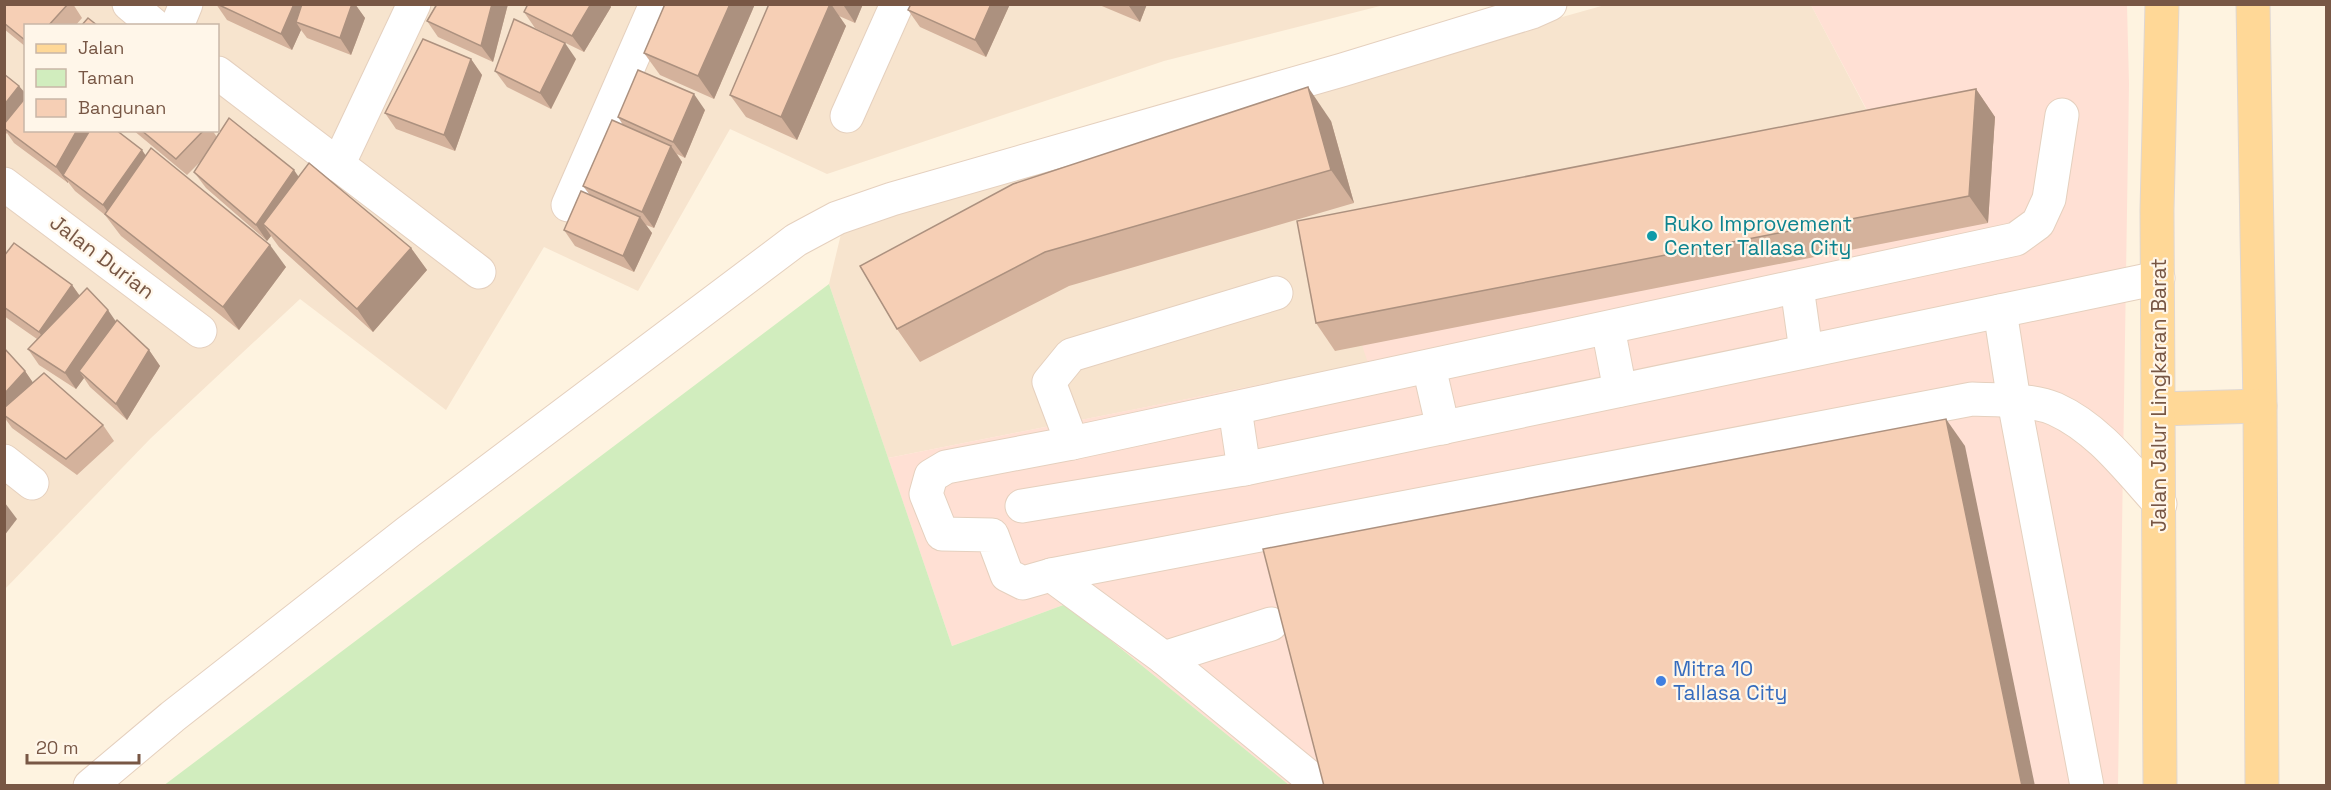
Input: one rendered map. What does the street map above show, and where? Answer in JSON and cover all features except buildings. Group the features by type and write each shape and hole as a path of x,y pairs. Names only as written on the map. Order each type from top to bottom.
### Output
{"main road":[{"name":"Jalan Jalur Lingkaran Barat","path":"2160,786 2157,210 2162,4"},
{"path":"2253,4 2260,406 2262,786"},
{"path":"2159,409 2260,406"}],"street":[{"path":"129,4 153,24"},
{"path":"178,24 186,4"},
{"path":"338,165 414,4"},
{"path":"568,205 656,4"},
{"path":"848,116 897,4"},
{"path":"90,786 172,717 408,532 796,240 837,218 892,199 1353,66 1532,12 1550,4"},
{"path":"219,74 479,272"},
{"path":"2062,115 2049,199 2038,223 2016,239 1011,457 946,467 931,476 926,494 942,534 992,535 1022,506 1244,469 2158,278"},
{"name":"Jalan Durian","path":"4,184 200,331"},
{"path":"1797,287 1806,351"},
{"path":"1072,443 1048,382 1071,356 1276,293"},
{"path":"2000,311 2014,401 2087,786"},
{"path":"1608,328 1620,390"},
{"path":"1429,367 1443,428"},
{"path":"992,535 1007,575 1023,583 1051,575 1972,399 2014,401 2053,408 2093,431 2160,504"},
{"path":"1235,409 1244,469"},
{"path":"1011,457 1022,506"},
{"path":"4,462 32,483"},
{"path":"1051,575 1164,657 1320,786"},
{"path":"1164,657 1271,624"}],"shaded area":[{"path":"5,5 1384,5 1164,61 827,174 730,129 638,291 544,247 446,410 300,299 151,438 5,589"},
{"path":"1605,5 1811,5 1875,126 1329,249 1369,363 888,458 829,284 841,234 947,189"},
{"path":"1811,5 2127,5 2129,84 2118,785 1289,785 1066,604 952,646 888,458 1368,363 1329,248 1875,125"}],"green space":[{"path":"829,284 952,646 1066,604 1289,785 163,786"}],"place":[{"name":"Ruko Improvement Center Tallasa City","path":"1652,236"},
{"name":"Mitra 10 Tallasa City","path":"1661,681"}]}
